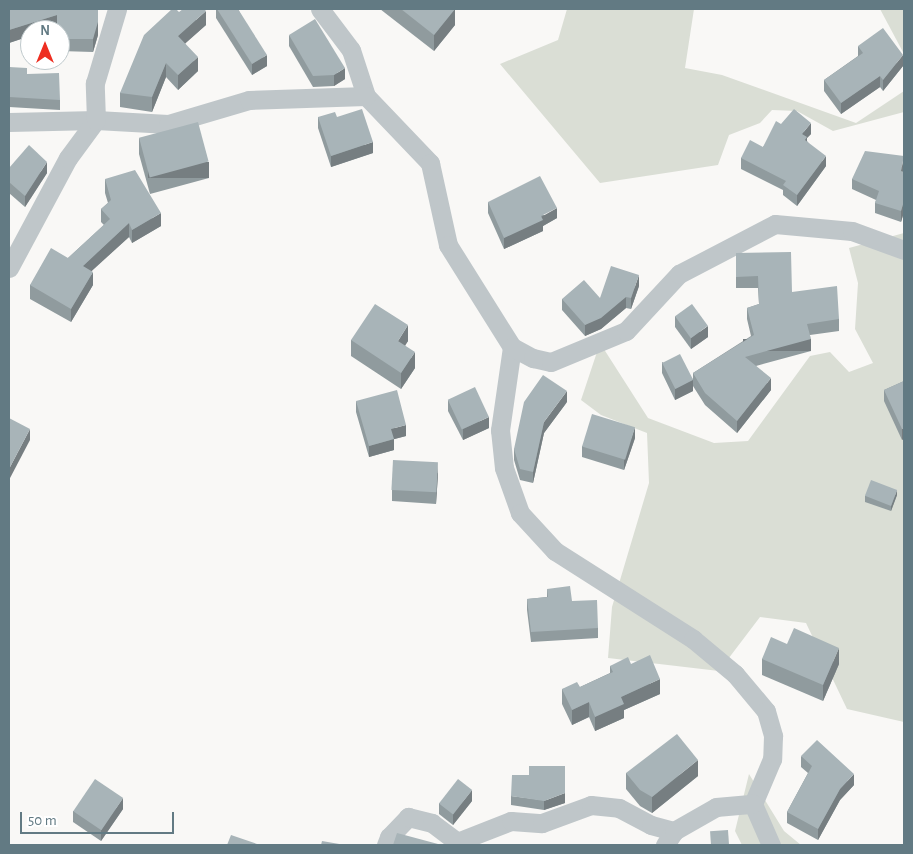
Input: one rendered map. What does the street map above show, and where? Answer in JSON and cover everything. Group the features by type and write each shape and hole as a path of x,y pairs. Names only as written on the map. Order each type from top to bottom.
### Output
{"street":[{"path":"9,268 68,158 96,120 95,83 117,9"},
{"path":"320,9 351,50 366,96 430,163 448,245 512,347 533,358 551,362 626,331 678,274 775,224 852,231 904,250"},
{"path":"9,122 96,120 168,124 249,100 366,96"},
{"path":"512,347 500,430 504,468 520,513 555,551 693,638 735,674 766,711 774,736 772,759 753,804 770,845"},
{"path":"386,845 389,837 408,817 432,823 457,842 511,821 542,823 591,805 619,808 651,825 670,838 716,807 753,804"}],"shaded area":[{"path":"567,9 694,9 685,68 722,75 856,123 904,91 904,112 833,131 797,111 772,110 760,123 729,135 718,165 600,183 500,64 558,40"},
{"path":"880,9 904,9 904,54"},
{"path":"904,233 904,722 847,709 806,623 760,617 719,671 608,658 612,607 649,483 647,433 601,415 581,400 600,343 648,418 714,443 748,441 810,356 830,352 849,372 873,363 855,329 858,283 849,248"},
{"path":"749,774 784,831 801,845 742,845 735,831"}],"building":[{"path":"9,9 98,9 98,22 93,39 70,39 70,20 57,20 57,15 41,20 20,20 20,27 9,30"},
{"path":"172,9 176,9 179,12 183,9 204,9 206,11 178,36 198,57 178,75 166,63 152,97 120,93 144,35"},
{"path":"217,9 238,9 267,55 252,64"},
{"path":"401,9 455,9 434,35"},
{"path":"315,19 345,68 334,75 313,76 289,35"},
{"path":"883,28 903,55 883,80 880,76 841,103 824,80 863,53 858,46"},
{"path":"9,67 27,70 27,74 59,73 60,100 9,97"},
{"path":"362,109 373,142 331,156 318,117 335,112 337,117"},
{"path":"794,109 811,123 802,134 807,137 805,140 826,156 797,195 783,185 786,181 741,158 750,140 763,147 776,121 781,124"},
{"path":"198,122 209,162 150,177 139,138"},
{"path":"29,145 47,162 25,196 9,182 9,168"},
{"path":"865,151 904,156 901,171 904,172 904,201 901,211 875,203 879,191 852,179"},
{"path":"135,170 161,213 132,230 129,223 83,266 93,272 71,309 30,285 51,248 68,258 110,219 101,209 111,200 105,179"},
{"path":"540,176 557,208 541,216 543,220 504,238 488,202"},
{"path":"791,252 792,292 837,286 839,319 807,324 811,339 745,357 771,378 737,421 705,393 693,373 754,335 747,308 759,304 758,276 736,277 736,253"},
{"path":"611,266 639,275 631,298 626,297 601,318 585,325 562,299 584,280 600,298"},
{"path":"375,304 408,325 398,341 415,352 401,373 351,340"},
{"path":"692,304 708,326 691,338 675,316"},
{"path":"680,354 693,380 675,389 662,363"},
{"path":"543,375 567,391 544,422 533,472 520,469 514,449 524,402"},
{"path":"904,381 904,428 902,429 884,390"},
{"path":"475,387 489,417 462,430 448,400"},
{"path":"397,390 406,425 391,429 394,439 369,446 356,401"},
{"path":"592,414 635,427 625,460 582,447"},
{"path":"9,418 30,429 9,469"},
{"path":"393,460 438,462 436,492 391,490"},
{"path":"871,480 897,490 891,506 865,496"},
{"path":"570,586 572,601 597,600 598,628 531,632 527,599 548,597 547,589"},
{"path":"794,628 839,648 823,685 762,659 771,637 787,644"},
{"path":"650,655 660,679 621,697 624,704 595,717 589,702 572,710 562,689 577,682 580,687 613,672 610,666 628,657 631,664"},
{"path":"677,734 698,760 652,797 640,790 626,773"},
{"path":"817,740 854,774 840,789 818,829 787,812 812,766 801,756"},
{"path":"529,766 565,766 565,793 544,801 511,796 512,775 529,775"},
{"path":"95,779 123,798 101,830 73,811"},
{"path":"458,779 472,790 453,815 439,803"},
{"path":"728,830 729,845 711,845 710,831"},
{"path":"397,833 438,844 438,845 393,845"},
{"path":"231,835 260,845 227,845"},
{"path":"322,841 345,845 321,845"}]}
